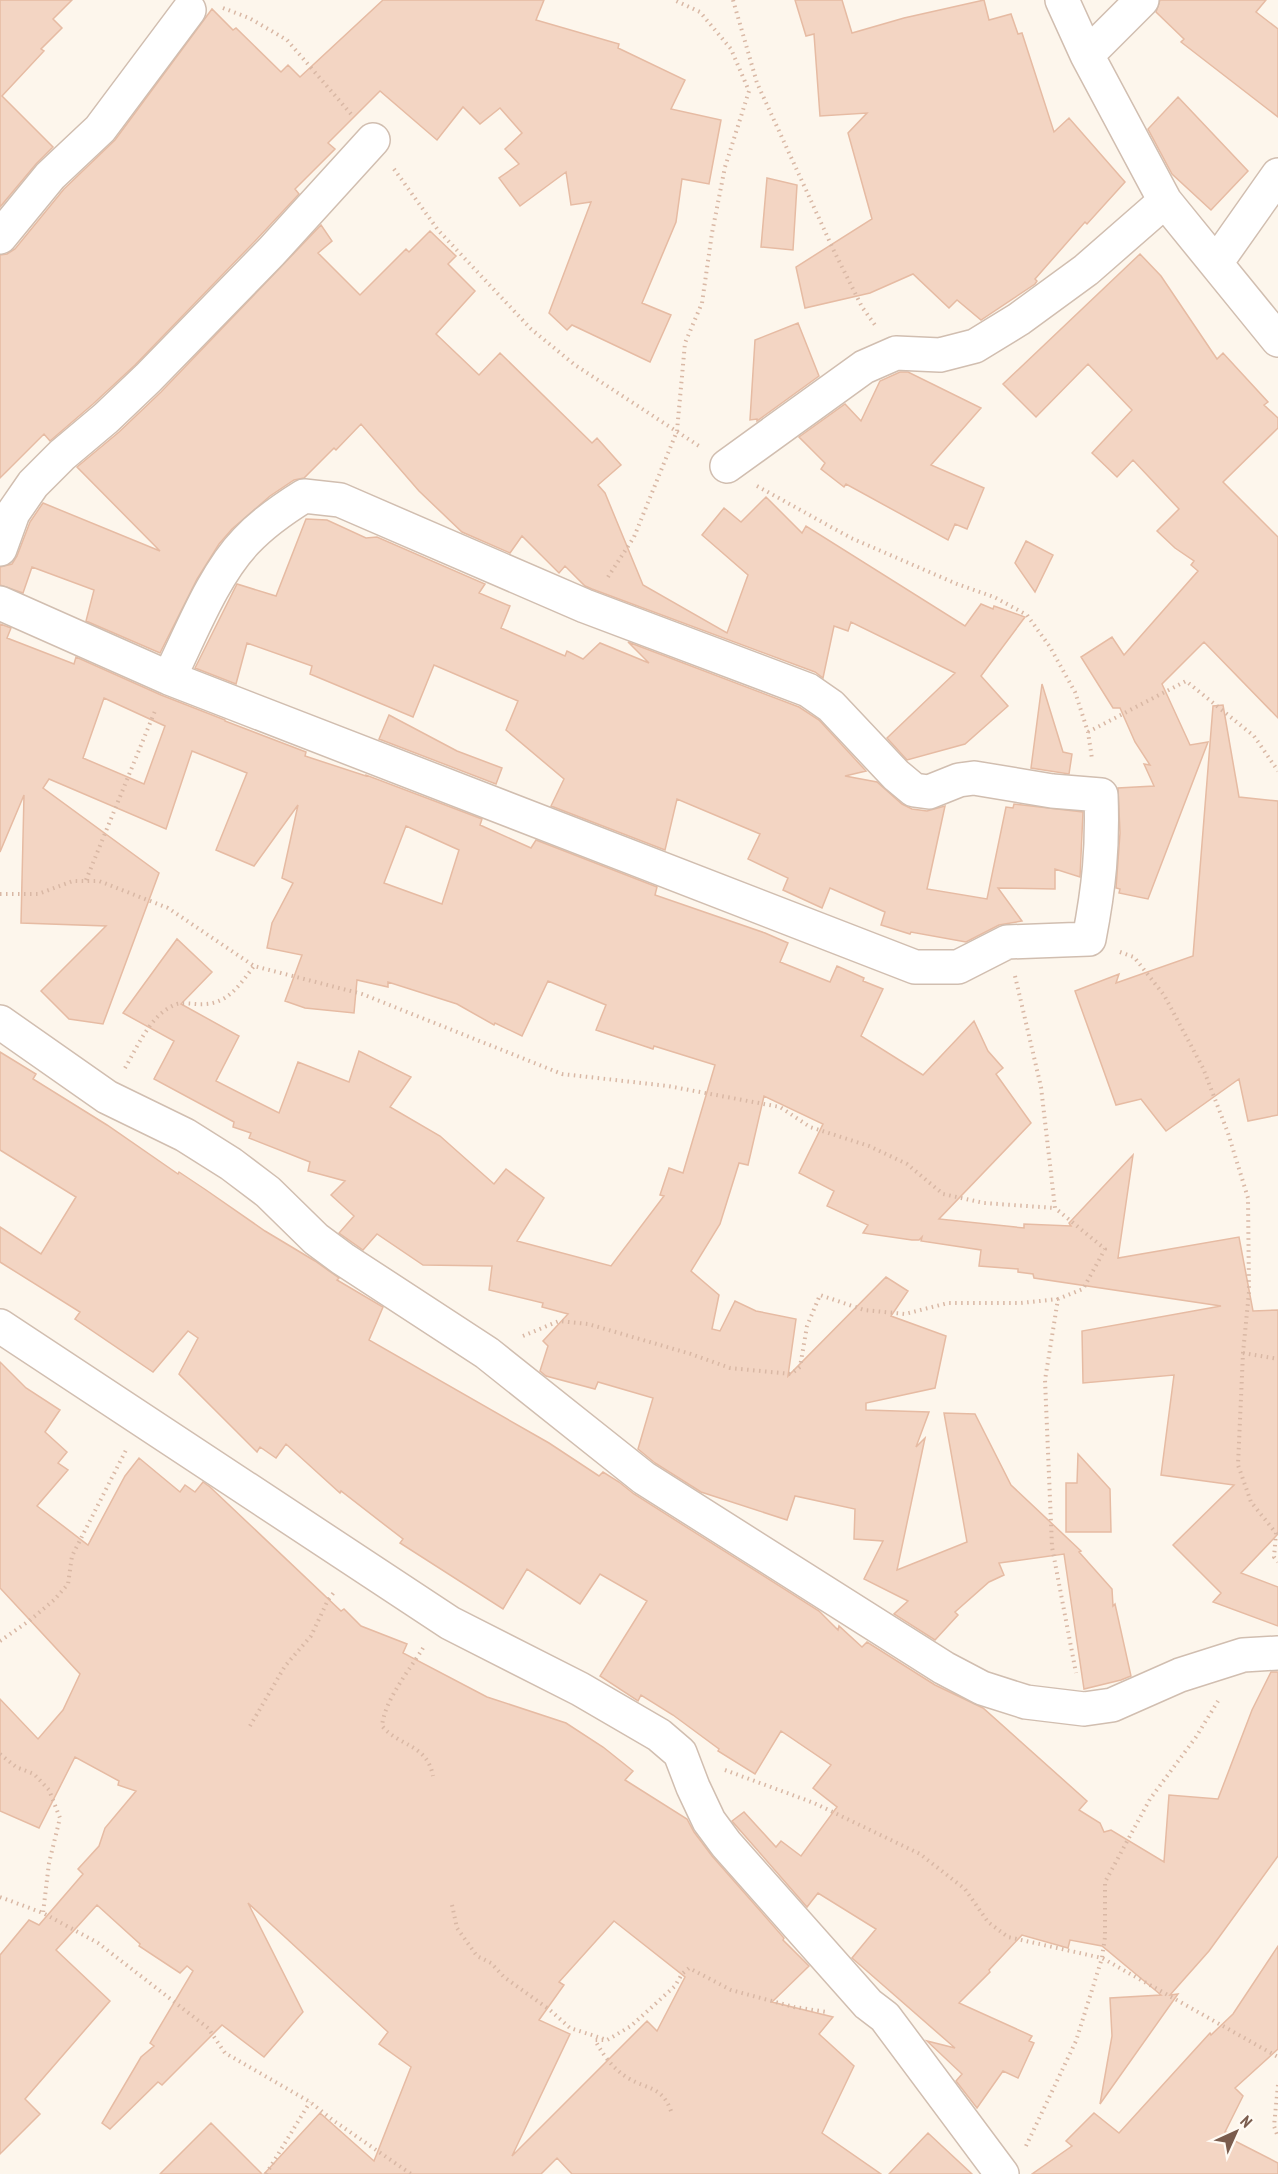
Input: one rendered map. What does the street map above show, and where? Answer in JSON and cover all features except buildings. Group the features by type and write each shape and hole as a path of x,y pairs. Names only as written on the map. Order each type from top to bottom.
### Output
{"street":[{"path":"1062,0 1087,55 1165,201 1278,340"},
{"path":"1087,55 1142,0"},
{"path":"0,237 50,176 100,129 189,10"},
{"path":"0,549 13,513 33,484 148,378 271,252 373,140"},
{"path":"1216,263 1278,175"},
{"path":"727,466 864,367 896,353 940,355 975,346 1019,319 1086,270 1165,201"},
{"path":"0,603 169,678 915,967 958,967 1007,942 1089,939 1099,888 1103,834 1101,795 1052,791 974,777 959,780 929,792 914,790 896,775 831,706 808,690 585,606 340,500 304,496 275,515 245,542 220,576 169,678"},
{"path":"0,1022 107,1097 185,1135 231,1164 268,1192 316,1239 487,1353 644,1478 944,1668 982,1688 1026,1702 1084,1709 1112,1705 1180,1675 1242,1655 1278,1653"},
{"path":"0,1326 441,1617 580,1689 658,1735 680,1754 709,1821 726,1844 868,2004 885,2018 1013,2164"}],"path":[{"path":"674,0 700,12 731,49 749,91"},
{"path":"733,0 758,83 862,307 896,353"},
{"path":"189,10 208,2 249,18 287,39 373,140 438,230 531,329 575,365 677,431"},
{"path":"585,606 606,580 634,537 677,431 685,343 702,303 712,233 725,167 749,91 758,83"},
{"path":"727,466 765,492 851,538 957,584 994,597 1027,615 1050,647 1075,692 1088,732 1101,795"},
{"path":"86,880 169,678"},
{"path":"1088,732 1186,681 1254,736 1278,771"},
{"path":"0,894 38,894 73,881 99,881 168,908 254,966 362,994 562,1074 668,1086 780,1107 810,1127 869,1146 907,1164 943,1194 984,1203 1055,1208 1106,1249 1083,1289 1058,1299 1021,1303 948,1304 905,1314 864,1310 820,1295 807,1326 800,1367 791,1374 730,1368 588,1324 559,1322 532,1331 487,1353"},
{"path":"1089,939 1134,957 1164,995 1203,1068 1228,1133 1248,1198 1249,1292 1243,1353 1238,1465 1251,1502 1276,1533 1274,1557 1278,1562"},
{"path":"1007,942 1041,1087 1055,1208"},
{"path":"107,1097 151,1024 177,1004 205,1004 230,996 254,966"},
{"path":"1058,1299 1045,1380 1052,1546 1084,1709"},
{"path":"1243,1353 1278,1359"},
{"path":"0,1641 54,1600 68,1584 72,1556 142,1420"},
{"path":"250,1726 285,1666 311,1636 327,1600 358,1562"},
{"path":"433,1776 431,1764 423,1754 386,1732 382,1726 383,1719 401,1681 441,1617"},
{"path":"1013,2164 1076,2041 1102,1958 1105,1937 1105,1882 1150,1798 1196,1737 1233,1678 1242,1655"},
{"path":"0,1754 16,1767 34,1774 49,1790 60,1818 49,1863 43,1913"},
{"path":"680,1754 814,1803 920,1854 965,1889 988,1922 1008,1937 1102,1958 1278,2056"},
{"path":"0,1897 43,1913 98,1943 208,2028 225,2053 310,2102 411,2174"},
{"path":"452,1905 457,1928 477,1956 491,1963 504,1977 550,2010 570,2028 607,2040"},
{"path":"671,2111 667,2101 658,2090 629,2079 610,2064 594,2040 607,2040 631,2026 675,1986 682,1974 689,1968 731,1990 794,2007 838,2014 868,2004"},
{"path":"1278,2085 1274,2126 1278,2136"},
{"path":"266,2174 310,2102"}]}
